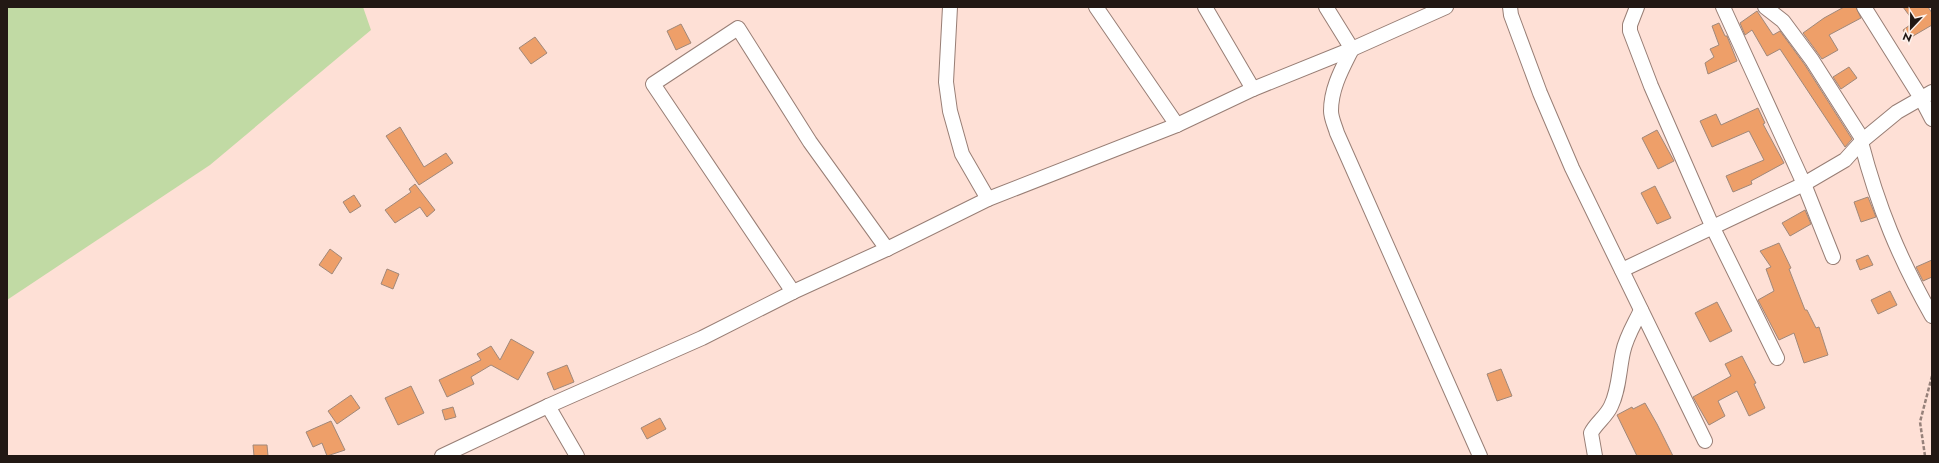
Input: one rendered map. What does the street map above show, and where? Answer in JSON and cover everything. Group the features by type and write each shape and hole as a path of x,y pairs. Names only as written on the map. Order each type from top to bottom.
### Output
{"street":[{"path":"950,7 946,82 950,111 962,154 988,199"},
{"path":"1096,7 1178,125"},
{"path":"1205,7 1253,89"},
{"path":"1326,7 1352,49"},
{"path":"442,456 548,406 702,338 793,292 887,249 988,199 1178,125 1253,89 1352,49 1446,7"},
{"path":"1510,7 1511,15 1540,93 1572,168 1705,441"},
{"path":"1637,7 1630,25 1632,37 1651,86 1713,228 1777,358"},
{"path":"1723,7 1804,184 1833,257"},
{"path":"1765,7 1783,21 1812,60 1862,141 1872,186 1886,223 1902,262 1932,316"},
{"path":"1864,7 1927,95 1932,119"},
{"path":"793,292 652,84 738,28 810,142 887,249"},
{"path":"1352,49 1337,77 1330,113 1337,133 1480,456"},
{"path":"1622,270 1804,184 1845,160 1862,141 1897,112 1927,95"},
{"path":"1595,456 1591,433 1612,406 1623,350 1641,310"},
{"path":"548,406 577,456"}],"path":[{"path":"1925,456 1920,422 1932,376"}],"green space":[{"path":"7,7 363,7 371,30 210,165 7,300"}],"building":[{"path":"1844,7 1856,7 1861,18 1829,35 1838,50 1822,59 1803,33 1824,18"},
{"path":"1903,7 1928,7 1932,13 1932,25 1908,39 1903,30 1914,22"},
{"path":"1757,11 1773,35 1780,31 1805,65 1852,139 1845,147 1780,49 1767,56 1752,30 1745,35 1740,23"},
{"path":"1719,23 1725,36 1727,36 1737,61 1708,74 1705,63 1714,57 1710,49 1719,45 1712,26"},
{"path":"681,24 691,43 676,50 667,31"},
{"path":"535,37 547,53 531,64 519,48"},
{"path":"1849,67 1857,78 1841,89 1833,77"},
{"path":"1758,108 1765,123 1763,124 1784,163 1751,181 1752,184 1733,192 1726,176 1764,160 1749,131 1712,147 1700,121 1716,114 1721,125"},
{"path":"400,127 424,167 446,153 453,163 419,185 386,136"},
{"path":"1657,130 1674,161 1658,169 1642,138"},
{"path":"415,184 435,210 427,217 420,207 395,223 385,210 411,192 409,189"},
{"path":"1655,186 1671,218 1657,224 1641,193"},
{"path":"354,195 361,206 350,213 343,202"},
{"path":"1868,197 1876,217 1861,222 1854,202"},
{"path":"1805,210 1811,224 1790,236 1782,223"},
{"path":"1779,243 1791,268 1789,269 1805,310 1807,310 1816,328 1819,327 1828,355 1804,363 1794,333 1779,340 1758,300 1774,291 1766,269 1771,267 1760,251"},
{"path":"330,249 342,258 332,274 319,265"},
{"path":"1868,255 1873,265 1860,270 1856,260"},
{"path":"1932,260 1932,277 1923,281 1916,267"},
{"path":"387,269 399,274 393,289 381,284"},
{"path":"1890,291 1897,305 1878,314 1871,300"},
{"path":"1717,302 1732,331 1710,342 1695,313"},
{"path":"511,339 534,352 518,380 491,365 471,377 474,384 447,397 439,380 481,360 477,354 491,346 500,360"},
{"path":"1742,356 1756,383 1754,384 1765,408 1749,416 1737,391 1718,401 1725,416 1709,425 1693,397 1731,376 1725,364"},
{"path":"567,365 574,382 554,390 547,373"},
{"path":"1501,369 1512,396 1497,401 1487,374"},
{"path":"411,386 424,413 398,425 385,398"},
{"path":"351,395 360,408 337,424 328,411"},
{"path":"1645,403 1673,456 1637,456 1617,415 1632,407 1633,409"},
{"path":"453,407 456,417 445,420 442,410"},
{"path":"660,418 666,429 647,439 641,428"},
{"path":"331,421 345,450 327,456 322,443 313,447 306,432"},
{"path":"253,445 267,445 268,456 254,456"}]}
